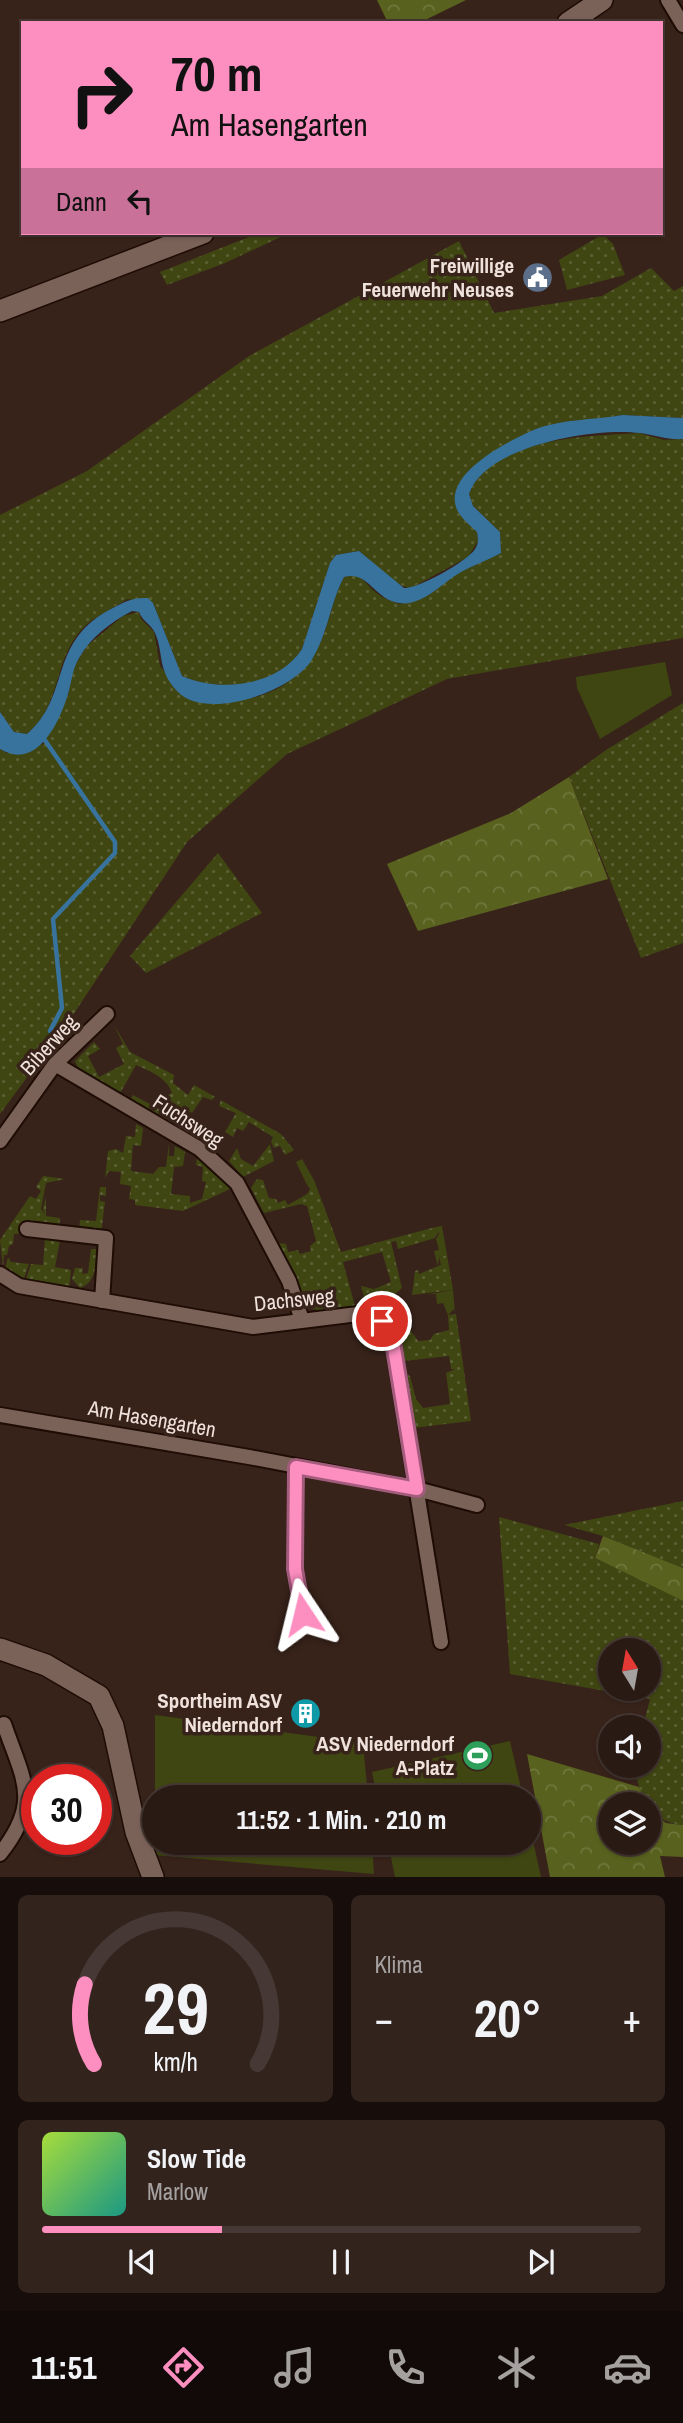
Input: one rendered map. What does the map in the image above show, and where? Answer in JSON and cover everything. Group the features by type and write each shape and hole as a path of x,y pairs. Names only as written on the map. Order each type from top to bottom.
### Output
{"main road":[{"path":"571,21 602,0"},
{"path":"0,311 198,235"},
{"path":"0,1650 46,1665 99,1696 113,1726 135,1832 153,1877"}],"street":[{"path":"668,0 683,25"},
{"name":"Biberweg","path":"0,1141 55,1064 107,1014"},
{"name":"Fuchsweg","path":"55,1064 200,1149 237,1183 289,1281 302,1320"},
{"path":"27,1229 106,1238 102,1301"},
{"name":"Dachsweg","path":"0,1274 19,1286 253,1327 358,1314 382,1321 392,1336 417,1489"},
{"name":"Am Hasengarten","path":"0,1415 417,1489 477,1505"},
{"path":"296,1467 295,1569 303,1614"},
{"path":"417,1489 441,1642"},
{"path":"0,1854 26,1812 24,1784 4,1724"}],"green space":[{"path":"377,0 466,0 423,21 387,21"},
{"path":"254,235 285,235 225,263 167,285 160,272"},
{"path":"604,235 613,244 625,275 567,290 559,260"},
{"path":"459,241 494,313 602,296 651,268 674,291 683,286 683,418 623,415 532,431 495,451 468,471 456,508 477,532 478,541 468,557 411,588 391,579 359,551 336,555 330,563 302,649 292,662 264,679 230,685 197,681 182,676 153,603 127,599 82,629 66,655 47,709 27,734 14,732 0,712 0,515 87,471 249,356"},
{"path":"639,433 664,440 683,439 683,638 447,679 287,754 187,842 73,1015 0,1114 0,749 7,753 43,744 68,695 73,668 87,646 123,616 139,612 141,619 154,632 160,666 186,698 226,702 264,694 281,687 310,661 320,643 344,577 359,577 380,596 400,604 423,597 460,572 501,553 500,532 473,506 469,494 481,475 498,461 519,450 544,443"},
{"path":"665,662 672,695 600,739 577,688 576,677"},
{"path":"683,703 683,943 641,958 569,777 606,750"},
{"path":"569,777 608,879 418,931 387,864 511,813"},
{"path":"218,853 262,913 146,973 130,956"},
{"path":"114,1025 130,1052 174,1075 173,1083 188,1095 194,1085 218,1098 212,1100 203,1097 192,1113 187,1110 178,1129 129,1101 133,1095 159,1109 165,1097 172,1093 167,1083 153,1073 136,1065 119,1095 80,1072 75,1061 94,1042 100,1049 88,1056 99,1077 124,1064 116,1048 123,1044"},
{"path":"221,1100 281,1134 294,1150 285,1155 280,1146 274,1148 271,1142 273,1137 249,1122 243,1131 237,1128 233,1137 225,1132 236,1113 219,1106"},
{"path":"136,1124 143,1128 141,1146 133,1145 131,1171 153,1174 159,1167 166,1167 169,1143 169,1156 174,1156 175,1146 185,1152 183,1166 174,1167 171,1194 190,1196 190,1203 202,1199 206,1182 202,1181 203,1167 196,1165 197,1158 224,1179 230,1189 183,1211 135,1205 135,1200 129,1199 131,1186 120,1184 121,1172 109,1171 105,1178 108,1151 116,1149 123,1153 126,1136 135,1137"},
{"path":"187,1130 196,1135 202,1133 218,1142 213,1150 184,1133"},
{"path":"270,1144 274,1161 243,1177 229,1161 237,1148 241,1159 253,1166"},
{"path":"302,1159 314,1180 306,1183 296,1162"},
{"path":"43,1176 65,1179 46,1183 41,1209 45,1215 43,1209 46,1197 46,1216 60,1218 59,1229 14,1234 13,1244 9,1246 7,1255 4,1255 3,1267 0,1240 30,1196 36,1199 41,1191 36,1187"},
{"path":"257,1179 263,1180 269,1198 276,1199 278,1203 285,1200 288,1205 307,1194 310,1189 306,1183 314,1180 341,1252 436,1227 437,1234 435,1238 398,1249 396,1241 391,1242 400,1280 371,1298 364,1297 361,1286 374,1289 391,1282 382,1252 343,1262 355,1306 320,1311 306,1303 277,1243 286,1244 288,1252 298,1250 300,1254 311,1251 310,1246 316,1241 307,1206 301,1204 264,1213 251,1188"},
{"path":"100,1187 106,1187 106,1196 100,1195 100,1201 105,1202 101,1234 79,1231 80,1220 96,1221"},
{"path":"442,1226 447,1255 439,1257 438,1267 434,1251 439,1250 436,1239 440,1232 437,1234 436,1227"},
{"path":"45,1238 68,1241 60,1240 55,1267 71,1270 69,1290 26,1279 31,1264 43,1265"},
{"path":"91,1249 96,1249 94,1272 90,1282 80,1288 72,1279 75,1268 83,1268 82,1274 88,1273"},
{"path":"447,1255 453,1290 412,1295 415,1271 418,1270 419,1274 441,1265 439,1257"},
{"path":"8,1257 11,1262 29,1264 24,1278 5,1269"},
{"path":"400,1280 402,1288 380,1307 364,1306 362,1297 371,1298"},
{"path":"453,1290 455,1314 454,1309 448,1315 443,1303 437,1304 436,1294 425,1295"},
{"path":"408,1312 407,1325 418,1341 430,1340 434,1334 449,1330 448,1315 456,1314 471,1421 413,1428 406,1374 410,1376 416,1399 423,1408 450,1404 446,1373 455,1369 451,1369 449,1356 404,1361 396,1321"},
{"path":"683,1501 683,1568 603,1536 564,1525"},
{"path":"499,1517 599,1544 595,1558 683,1601 683,1825 661,1819 661,1792 641,1792 637,1778 661,1778 661,1715 646,1715 650,1701 662,1701 662,1638 598,1638 598,1690 510,1674"},
{"path":"603,1536 683,1568 683,1601 595,1558"},
{"path":"155,1715 363,1743 367,1785 155,1785"},
{"name":"ASV Niederndorf A-Platz","path":"510,1741 520,1785 375,1785 372,1772"},
{"path":"527,1754 598,1775 598,1778 608,1778 639,1787 641,1792 598,1792 598,1855 661,1855 661,1819 666,1823 683,1825 683,1857 660,1856 665,1877 550,1877 541,1829 541,1785 533,1785"},
{"path":"154,1855 373,1855 374,1874"},
{"name":"ASV Niederndorf A-Platz","path":"390,1855 536,1855 541,1877 395,1877"}],"water":[{"path":"623,415 683,418 683,439 640,433 597,433 544,443 496,463 479,477 469,494 473,506 500,532 501,553 461,572 424,598 408,603 391,601 359,578 344,577 317,651 301,672 286,683 247,699 226,703 207,704 190,700 177,691 166,676 153,630 139,612 132,611 102,631 84,650 75,667 59,718 44,741 25,754 13,754 0,749 0,712 14,732 27,734 50,704 67,655 76,639 88,624 112,608 132,600 148,598 153,603 182,676 213,684 230,685 264,678 292,661 302,649 330,563 336,555 359,551 404,588 431,579 463,560 476,547 477,532 457,511 455,494 460,482 480,460 542,427"}],"waterway":[{"path":"42,736 115,842 115,853 53,919 62,1008 50,1031"}],"place":[{"name":"Freiwillige Feuerwehr Neuses","path":"537,278"},
{"name":"Sportheim ASV Niederndorf","path":"305,1713"},
{"name":"ASV Niederndorf A-Platz","path":"477,1756"}],"route":[{"path":"303,1614 295,1569 296,1467 417,1489 392,1336 382,1321"}]}
